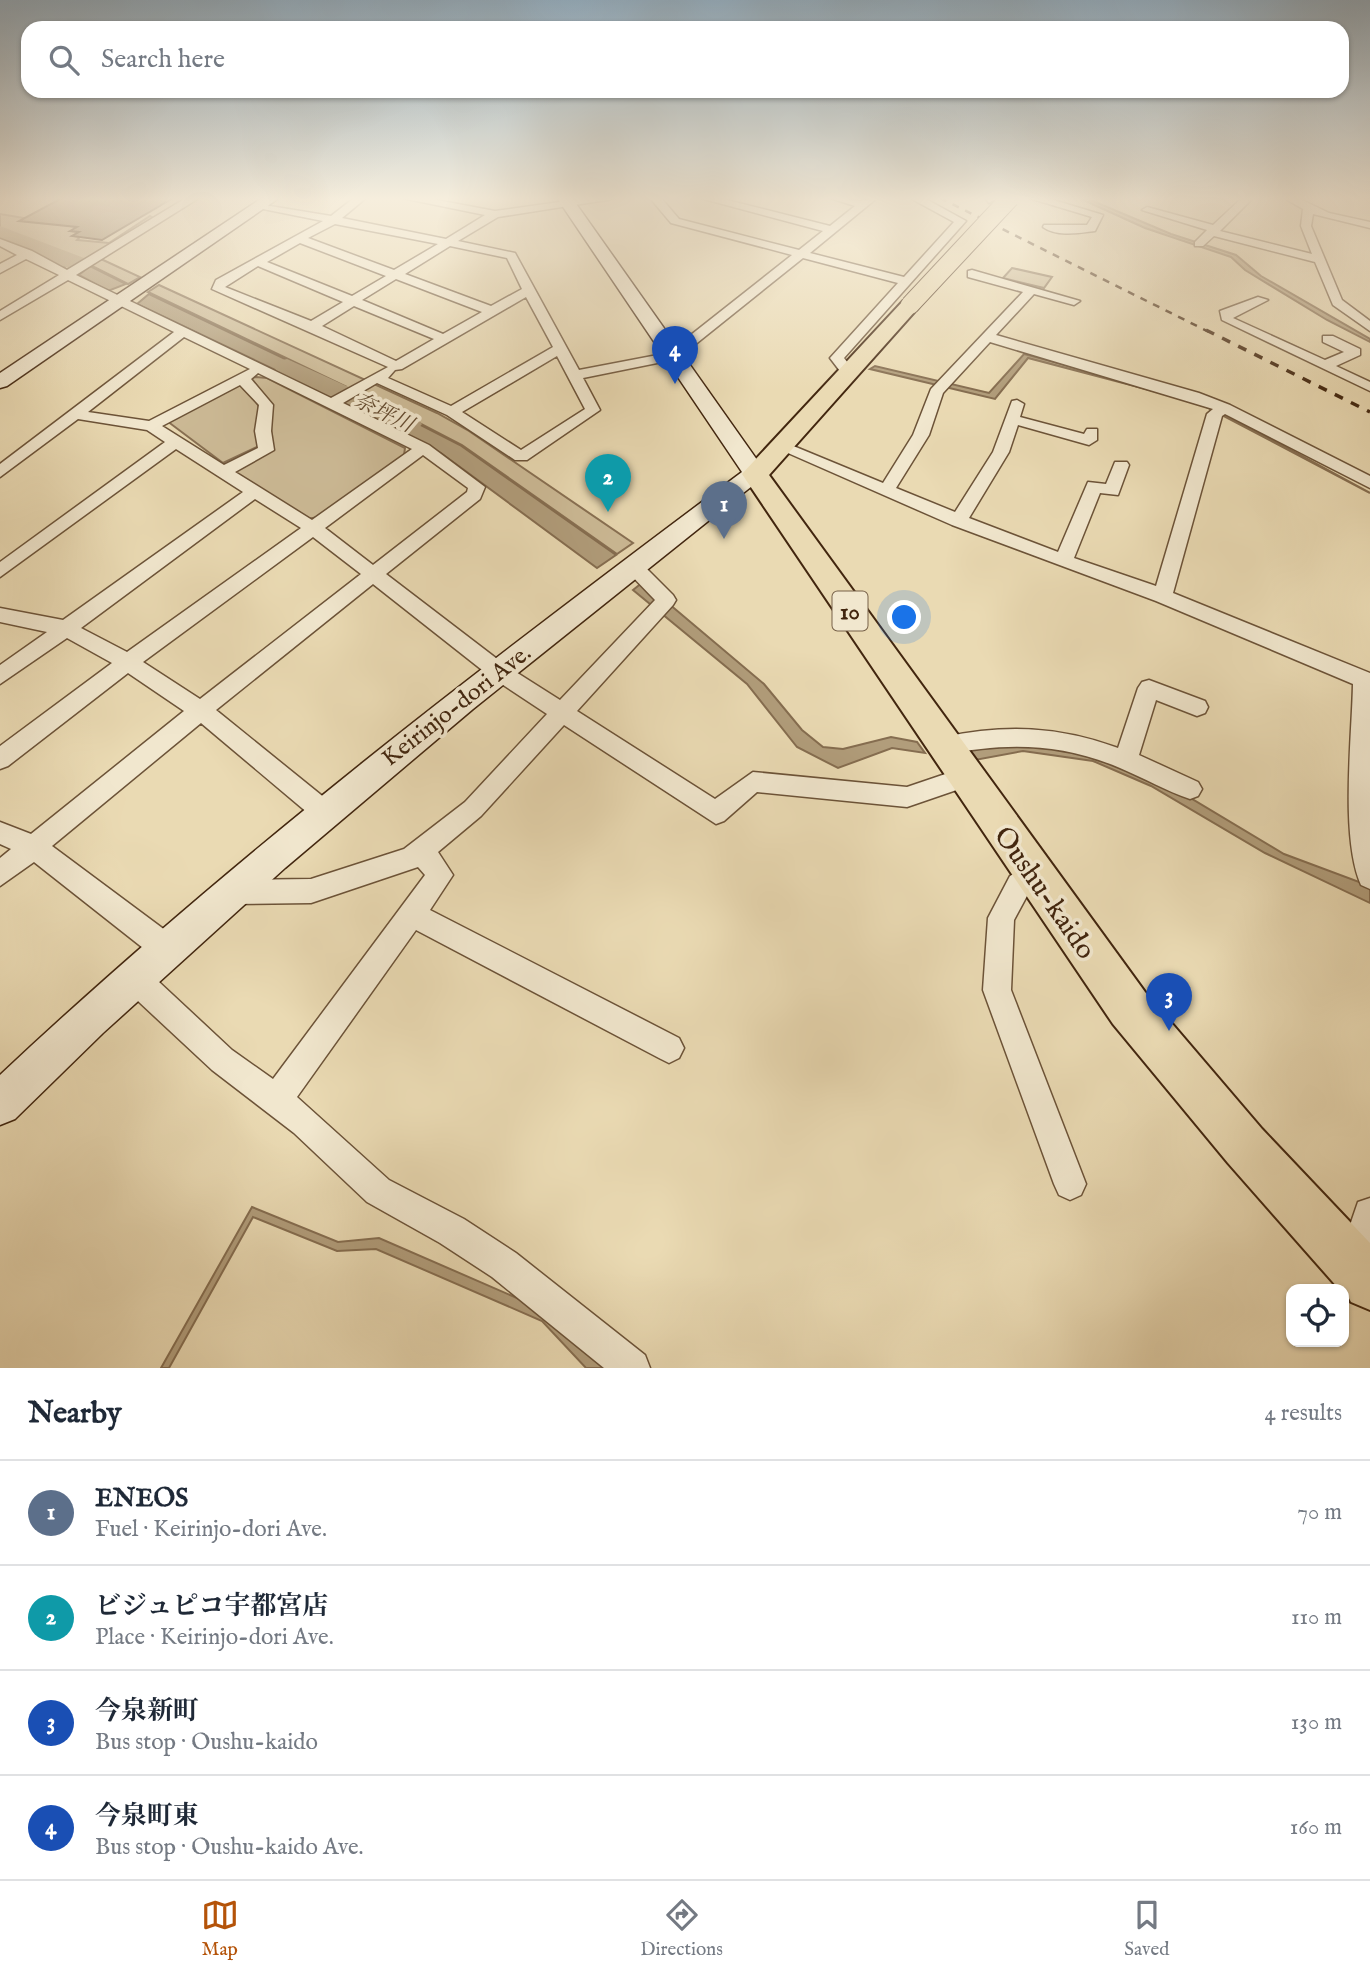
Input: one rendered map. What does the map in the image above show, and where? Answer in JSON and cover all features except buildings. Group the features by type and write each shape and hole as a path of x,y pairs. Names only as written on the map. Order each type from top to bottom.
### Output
{"main road":[{"name":"Keirinjo-dori Ave.","path":"755,474 910,305 957,262"},
{"name":"Oushu-kaido","path":"755,474 1129,1008 1245,1146 1362,1274"}],"street":[{"path":"0,874 201,710 474,495 477,486 423,449 44,262"},
{"path":"0,317 90,262"},
{"path":"0,382 178,262"},
{"path":"397,366 312,326 218,289 219,283 258,262 445,338"},
{"path":"361,262 492,311"},
{"path":"312,326 418,262"},
{"path":"377,378 452,412 521,457 593,410 515,262"},
{"path":"608,262 755,474"},
{"path":"576,375 672,356 793,262"},
{"path":"833,262 905,281"},
{"path":"848,372 837,359 923,262"},
{"path":"1321,262 1337,302 1368,325"},
{"path":"972,274 1074,300"},
{"path":"886,491 921,435 936,392 1031,289"},
{"path":"331,404 529,290"},
{"path":"1262,300 1225,313 1228,320 1370,387"},
{"path":"1,470 183,331"},
{"path":"989,337 1194,396 1225,408 1370,483"},
{"path":"1324,366 1355,352 1328,339"},
{"path":"452,412 561,348"},
{"path":"151,426 260,368"},
{"path":"222,472 266,450 263,430 266,405 253,387 240,379"},
{"path":"1163,596 1215,414 1225,408"},
{"path":"958,521 1001,452 1014,411 1089,439 1092,432"},
{"path":"75,414 151,426 313,528 498,671 562,710 716,813 753,782 906,797 955,762 973,738 1030,735 1058,737 1126,760 1190,789"},
{"path":"0,571 175,442"},
{"path":"780,446 958,521 1163,596 1367,681 1362,772 1368,867"},
{"path":"0,760 128,662 423,449"},
{"path":"1065,562 1094,486 1112,491 1121,465"},
{"name":"Keirinjo-dori Ave.","path":"0,1104 227,892 323,811 498,671 755,474"},
{"path":"0,676 254,492"},
{"path":"227,892 311,891 412,858 421,851 473,808 666,600 634,566"},
{"path":"0,615 65,628 128,662 165,690 201,710 323,811"},
{"path":"1126,760 1149,688 1197,707"},
{"path":"0,833 34,847 167,949"},
{"path":"276,1100 414,915 439,875 421,851"},
{"path":"1033,874 1020,885 1001,918 997,990 1070,1185"},
{"path":"414,915 669,1048"},
{"path":"134,978 222,1060 305,1122 378,1191 452,1231 504,1265 632,1368"},
{"path":"1362,1274 1370,1213"}],"shaded area":[{"path":"107,262 140,277 128,284 90,265"},
{"path":"1012,268 1052,277 1044,288 1003,278"},
{"path":"159,285 437,413 469,431 633,543 617,554 462,445 365,395 347,405 328,396 345,386 148,292"},
{"path":"251,378 267,378 405,448 404,455 319,517 306,519 232,472 272,450 270,403"},
{"path":"240,382 258,404 259,446 223,463 167,421"}],"water":[{"path":"50,262 74,262 63,268"},
{"path":"1236,262 1244,262 1261,276 1370,339 1370,342 1327,320 1245,270"},
{"path":"90,266 126,284 108,291 79,275"},
{"path":"149,294 344,387 328,395 137,304"},
{"path":"1024,354 1199,400 1370,493 1199,403 1028,358 995,399 870,369 875,366 989,393"},
{"path":"364,396 460,445 616,555 597,568 441,453 348,405"},
{"path":"643,582 764,684 802,730 823,747 843,749 891,737 917,742 925,753 892,748 838,768 797,747 747,684 633,590"},
{"path":"1018,741 1080,748 1172,787 1284,854 1370,886 1370,903 1265,853 1151,786 1093,761 1023,751 975,760 967,749"},
{"path":"252,1207 338,1242 379,1238 549,1312 603,1368 586,1368 542,1321 376,1249 337,1251 253,1217 169,1368 161,1368"}],"waterway":[{"name":"奈坪川","path":"287,367 407,424"}],"railway":[{"path":"1068,262 1209,332"},
{"path":"1206,330 1370,412"}],"place":[{"name":"今泉町東","path":"675,384"},
{"name":"ビジュピコ宇都宮店","path":"608,512"},
{"name":"ENEOS","path":"724,539"},
{"name":"今泉新町","path":"1169,1031"}]}
